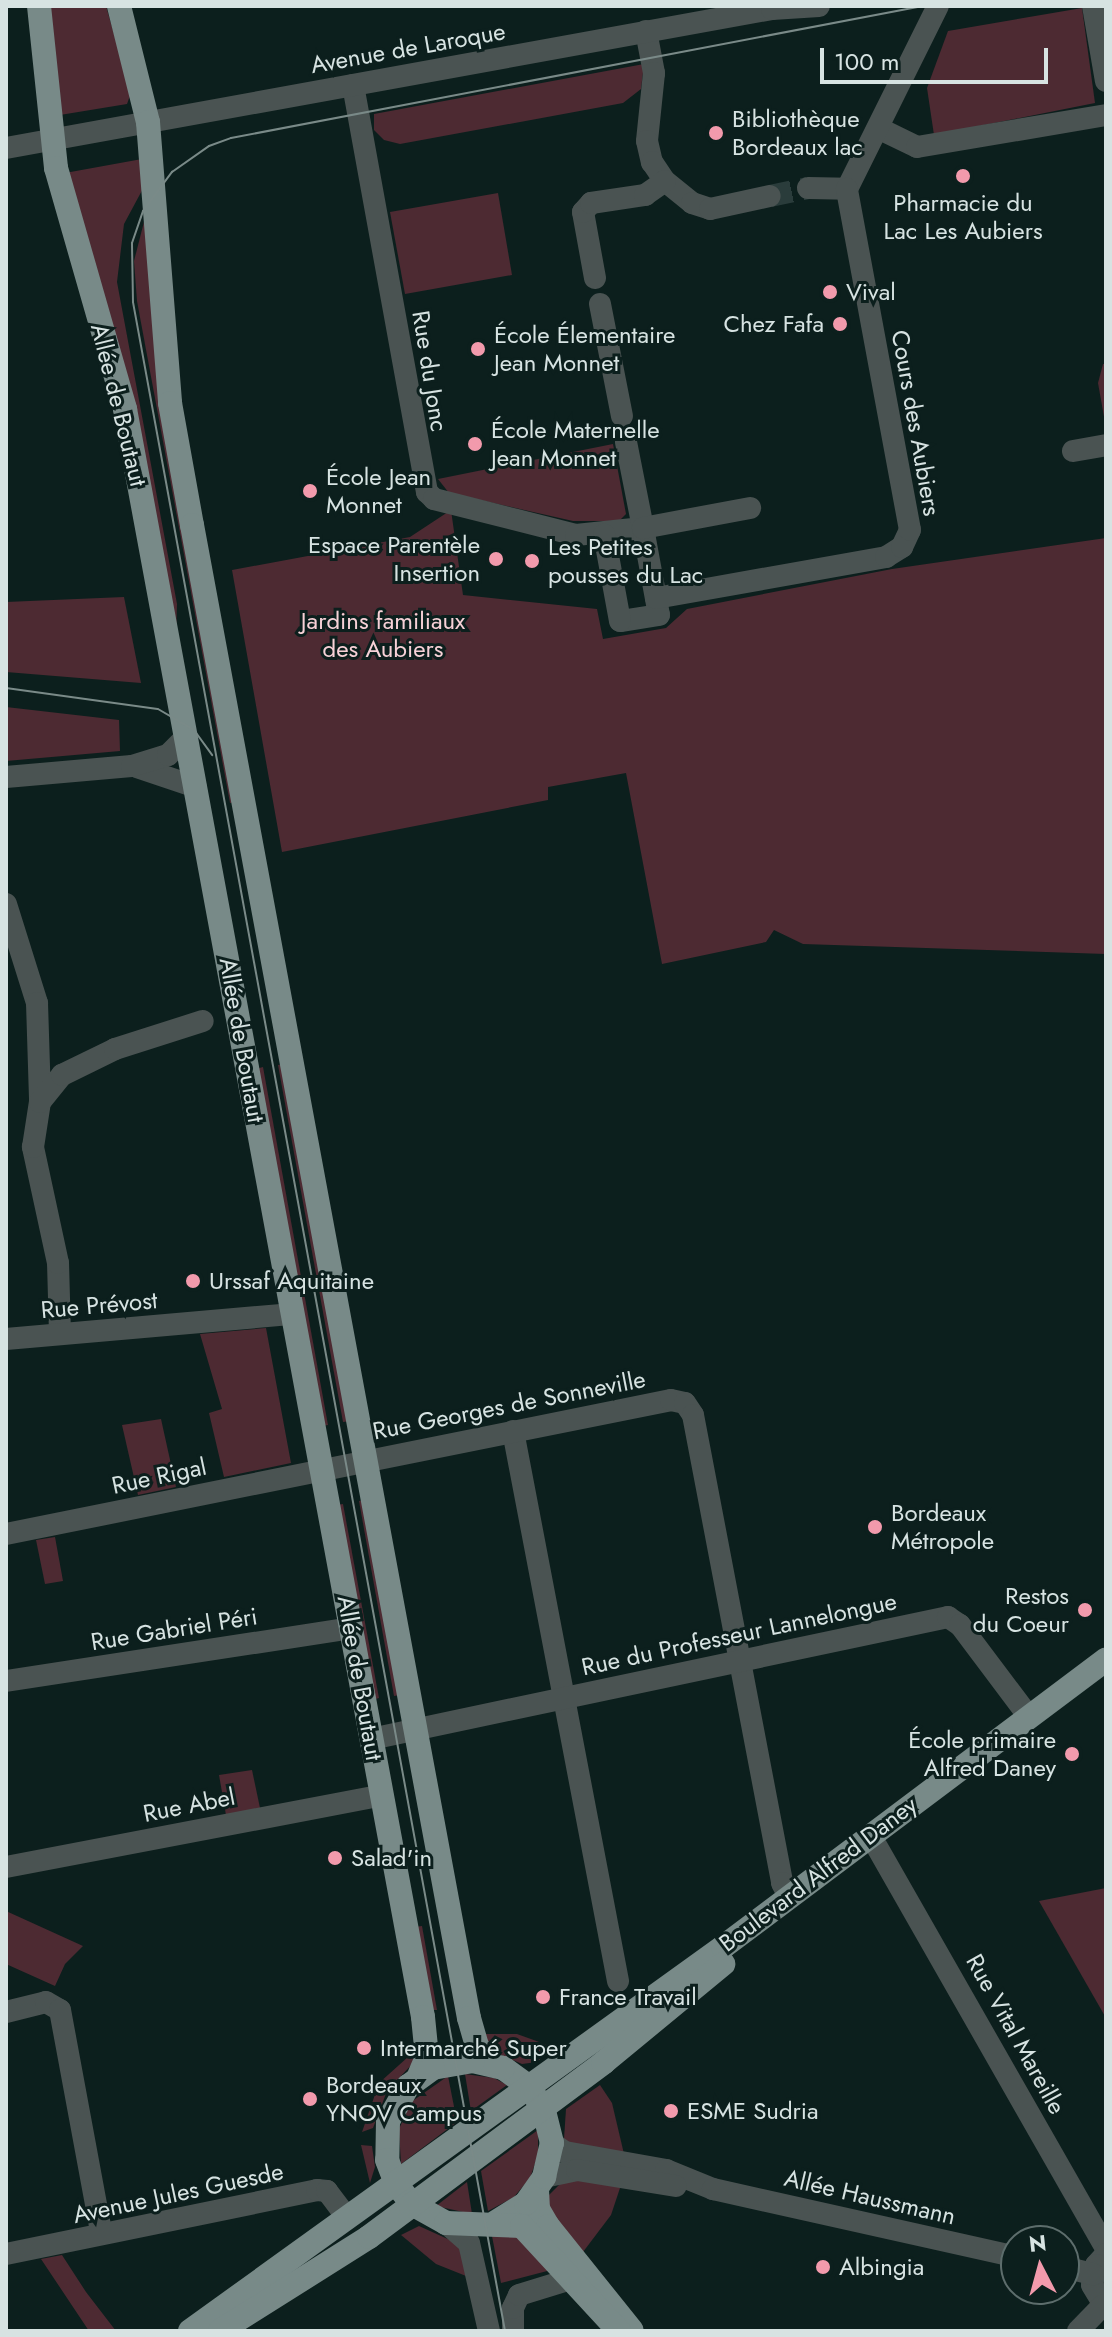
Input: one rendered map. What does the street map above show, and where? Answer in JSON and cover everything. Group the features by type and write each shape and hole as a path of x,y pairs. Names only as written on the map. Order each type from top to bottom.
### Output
{"main road":[{"name":"Allée de Boutaut","path":"39,6 51,139 69,228 125,409 382,1795 424,2026 427,2057 418,2078"},
{"name":"Allée de Boutaut","path":"119,6 148,122 170,403 472,2035 489,2063"},
{"name":"Boulevard Alfred Daney","path":"190,2331 789,1897 1106,1659"},
{"name":"Boulevard Alfred Daney","path":"220,2331 345,2254 543,2108 877,1847 1106,1676"},
{"path":"619,2331 568,2280 522,2226 496,2222 446,2223 412,2204 396,2184 386,2134 393,2108 418,2078 451,2062 489,2063 528,2086 543,2108 552,2143 538,2209 548,2226 632,2331"},
{"path":"496,2222 541,2184"}],"street":[{"name":"Avenue de Laroque","path":"6,148 775,7 819,6"},
{"path":"808,188 847,189 880,129 938,6"},
{"path":"1093,6 1106,81"},
{"path":"646,31 654,73 647,141 652,162 665,181 692,203 710,209 770,196"},
{"name":"Rue du Jonc","path":"353,85 427,492 434,499 576,535 643,528 750,508"},
{"path":"880,129 917,147 1106,115"},
{"path":"595,278 583,212 591,203 645,195 665,181"},
{"name":"Cours des Aubiers","path":"656,598 886,557 902,547 910,530 847,189"},
{"path":"600,304 622,416"},
{"path":"604,534 620,621 659,615 626,442"},
{"path":"1073,451 1106,445"},
{"path":"6,777 132,766 168,755 186,737"},
{"path":"132,766 196,787"},
{"path":"6,904 37,1003 40,1102 33,1147 58,1263 60,1334"},
{"path":"40,1102 62,1075 115,1049 203,1021"},
{"name":"Rue Prévost","path":"6,1339 293,1314"},
{"name":"Rue Georges de Sonneville","path":"322,1468 671,1400 685,1403 693,1415 740,1662"},
{"path":"520,1430 570,1698 605,1847 601,1887 618,1981"},
{"name":"Rue Rigal","path":"6,1534 322,1468"},
{"name":"Rue du Professeur Lannelongue","path":"371,1739 948,1617 960,1625 1029,1717"},
{"name":"Rue Gabriel Péri","path":"6,1681 351,1628"},
{"path":"740,1662 782,1883 789,1897"},
{"name":"Rue Abel","path":"6,1867 382,1795"},
{"name":"Rue Vital Mareille","path":"877,1847 1106,2251"},
{"path":"6,2012 46,2002 60,2010 101,2232"},
{"name":"Allée Haussmann","path":"552,2143 565,2152 666,2170 713,2189"},
{"name":"Allée Haussmann","path":"541,2184 577,2170 713,2189 1000,2253"},
{"name":"Avenue Jules Guesde","path":"6,2254 317,2190 327,2191 347,2218"},
{"path":"446,2223 469,2243 489,2331"},
{"path":"1078,2331 1104,2307 1093,2274 1106,2251"},
{"path":"1080,2271 1093,2274"},
{"path":"513,2329 519,2295 568,2280"}],"green space":[{"path":"49,6 106,6 131,93 127,104 60,115"},
{"path":"1082,8 1095,103 934,135 927,88 948,31"},
{"path":"644,64 641,89 623,103 400,144 384,140 374,130 374,114"},
{"path":"142,159 146,183 124,224 117,282 177,604 176,639 65,173"},
{"path":"498,193 512,275 405,294 390,212"},
{"path":"146,214 236,802 230,803 137,301 134,261"},
{"path":"1103,364 1106,364 1106,428 1098,383"},
{"path":"613,444 626,514 619,521 573,521 449,493 438,479"},
{"name":"Jardins familiaux des Aubiers","path":"451,510 463,595 597,609 603,639 666,628 687,609 892,569 1106,538 1106,954 803,944 774,930 766,942 662,964 626,773 548,787 548,800 282,852 232,570 410,537"},
{"path":"124,597 141,683 6,672 6,602"},
{"path":"6,707 119,720 120,751 6,761"},
{"path":"285,1064 351,1421 343,1422 278,1065"},
{"path":"263,1067 328,1425 322,1426 256,1069"},
{"path":"266,1328 291,1463 224,1477 209,1413 222,1409 200,1334"},
{"path":"161,1419 176,1487 138,1495 122,1425"},
{"path":"365,1500 401,1695 394,1696 359,1501"},
{"path":"343,1504 379,1698 372,1700 337,1505"},
{"path":"55,1537 63,1581 45,1584 36,1540"},
{"path":"252,1770 260,1808 226,1815 219,1775"},
{"path":"1106,1888 1106,2018 1039,1901"},
{"path":"6,1911 83,1946 65,1964 55,1986 6,1964"},
{"path":"422,1926 437,2010 430,2010 414,1927"},
{"path":"483,2034 517,2034 553,2047 537,2062 522,2064 494,2052"},
{"path":"418,2048 414,2062 387,2091 373,2128 362,2132 379,2083"},
{"path":"465,2074 494,2078 507,2085 471,2111"},
{"path":"448,2076 457,2122 401,2164 399,2129 411,2102"},
{"path":"600,2085 612,2103 624,2154 574,2147 564,2139 566,2109"},
{"path":"538,2130 538,2155 530,2178 514,2197 488,2211 481,2171"},
{"path":"361,2145 372,2146 375,2167 370,2183"},
{"path":"566,2178 621,2185 611,2215 583,2252 548,2211 547,2197"},
{"path":"467,2182 472,2214 436,2206"},
{"path":"419,2226 461,2245 466,2276 436,2264 401,2235"},
{"path":"516,2234 551,2270 501,2283 492,2236"},
{"path":"62,2255 116,2331 89,2331 41,2259"}],"tunnel":[{"path":"770,196 808,188"}],"tram line":[{"path":"505,2331 133,302 132,243 143,211 172,172 209,146 231,138 922,6"},
{"path":"6,688 158,709 194,730 212,755"}],"place":[{"name":"Bibliothèque Bordeaux lac","path":"716,133"},
{"name":"Pharmacie du Lac Les Aubiers","path":"963,176"},
{"name":"Vival","path":"830,292"},
{"name":"Chez Fafa","path":"840,324"},
{"name":"École Élementaire Jean Monnet","path":"478,349"},
{"name":"École Maternelle Jean Monnet","path":"475,444"},
{"name":"École Jean Monnet","path":"310,491"},
{"name":"Espace Parentèle Insertion","path":"496,559"},
{"name":"Les Petites pousses du Lac","path":"532,561"},
{"name":"Urssaf Aquitaine","path":"193,1281"},
{"name":"Bordeaux Métropole","path":"875,1527"},
{"name":"Restos du Coeur","path":"1085,1610"},
{"name":"École primaire Alfred Daney","path":"1072,1754"},
{"name":"Salad'in","path":"335,1858"},
{"name":"France Travail","path":"543,1997"},
{"name":"Intermarché Super","path":"364,2048"},
{"name":"Bordeaux YNOV Campus","path":"310,2099"},
{"name":"ESME Sudria","path":"671,2111"},
{"name":"Albingia","path":"823,2267"}]}
